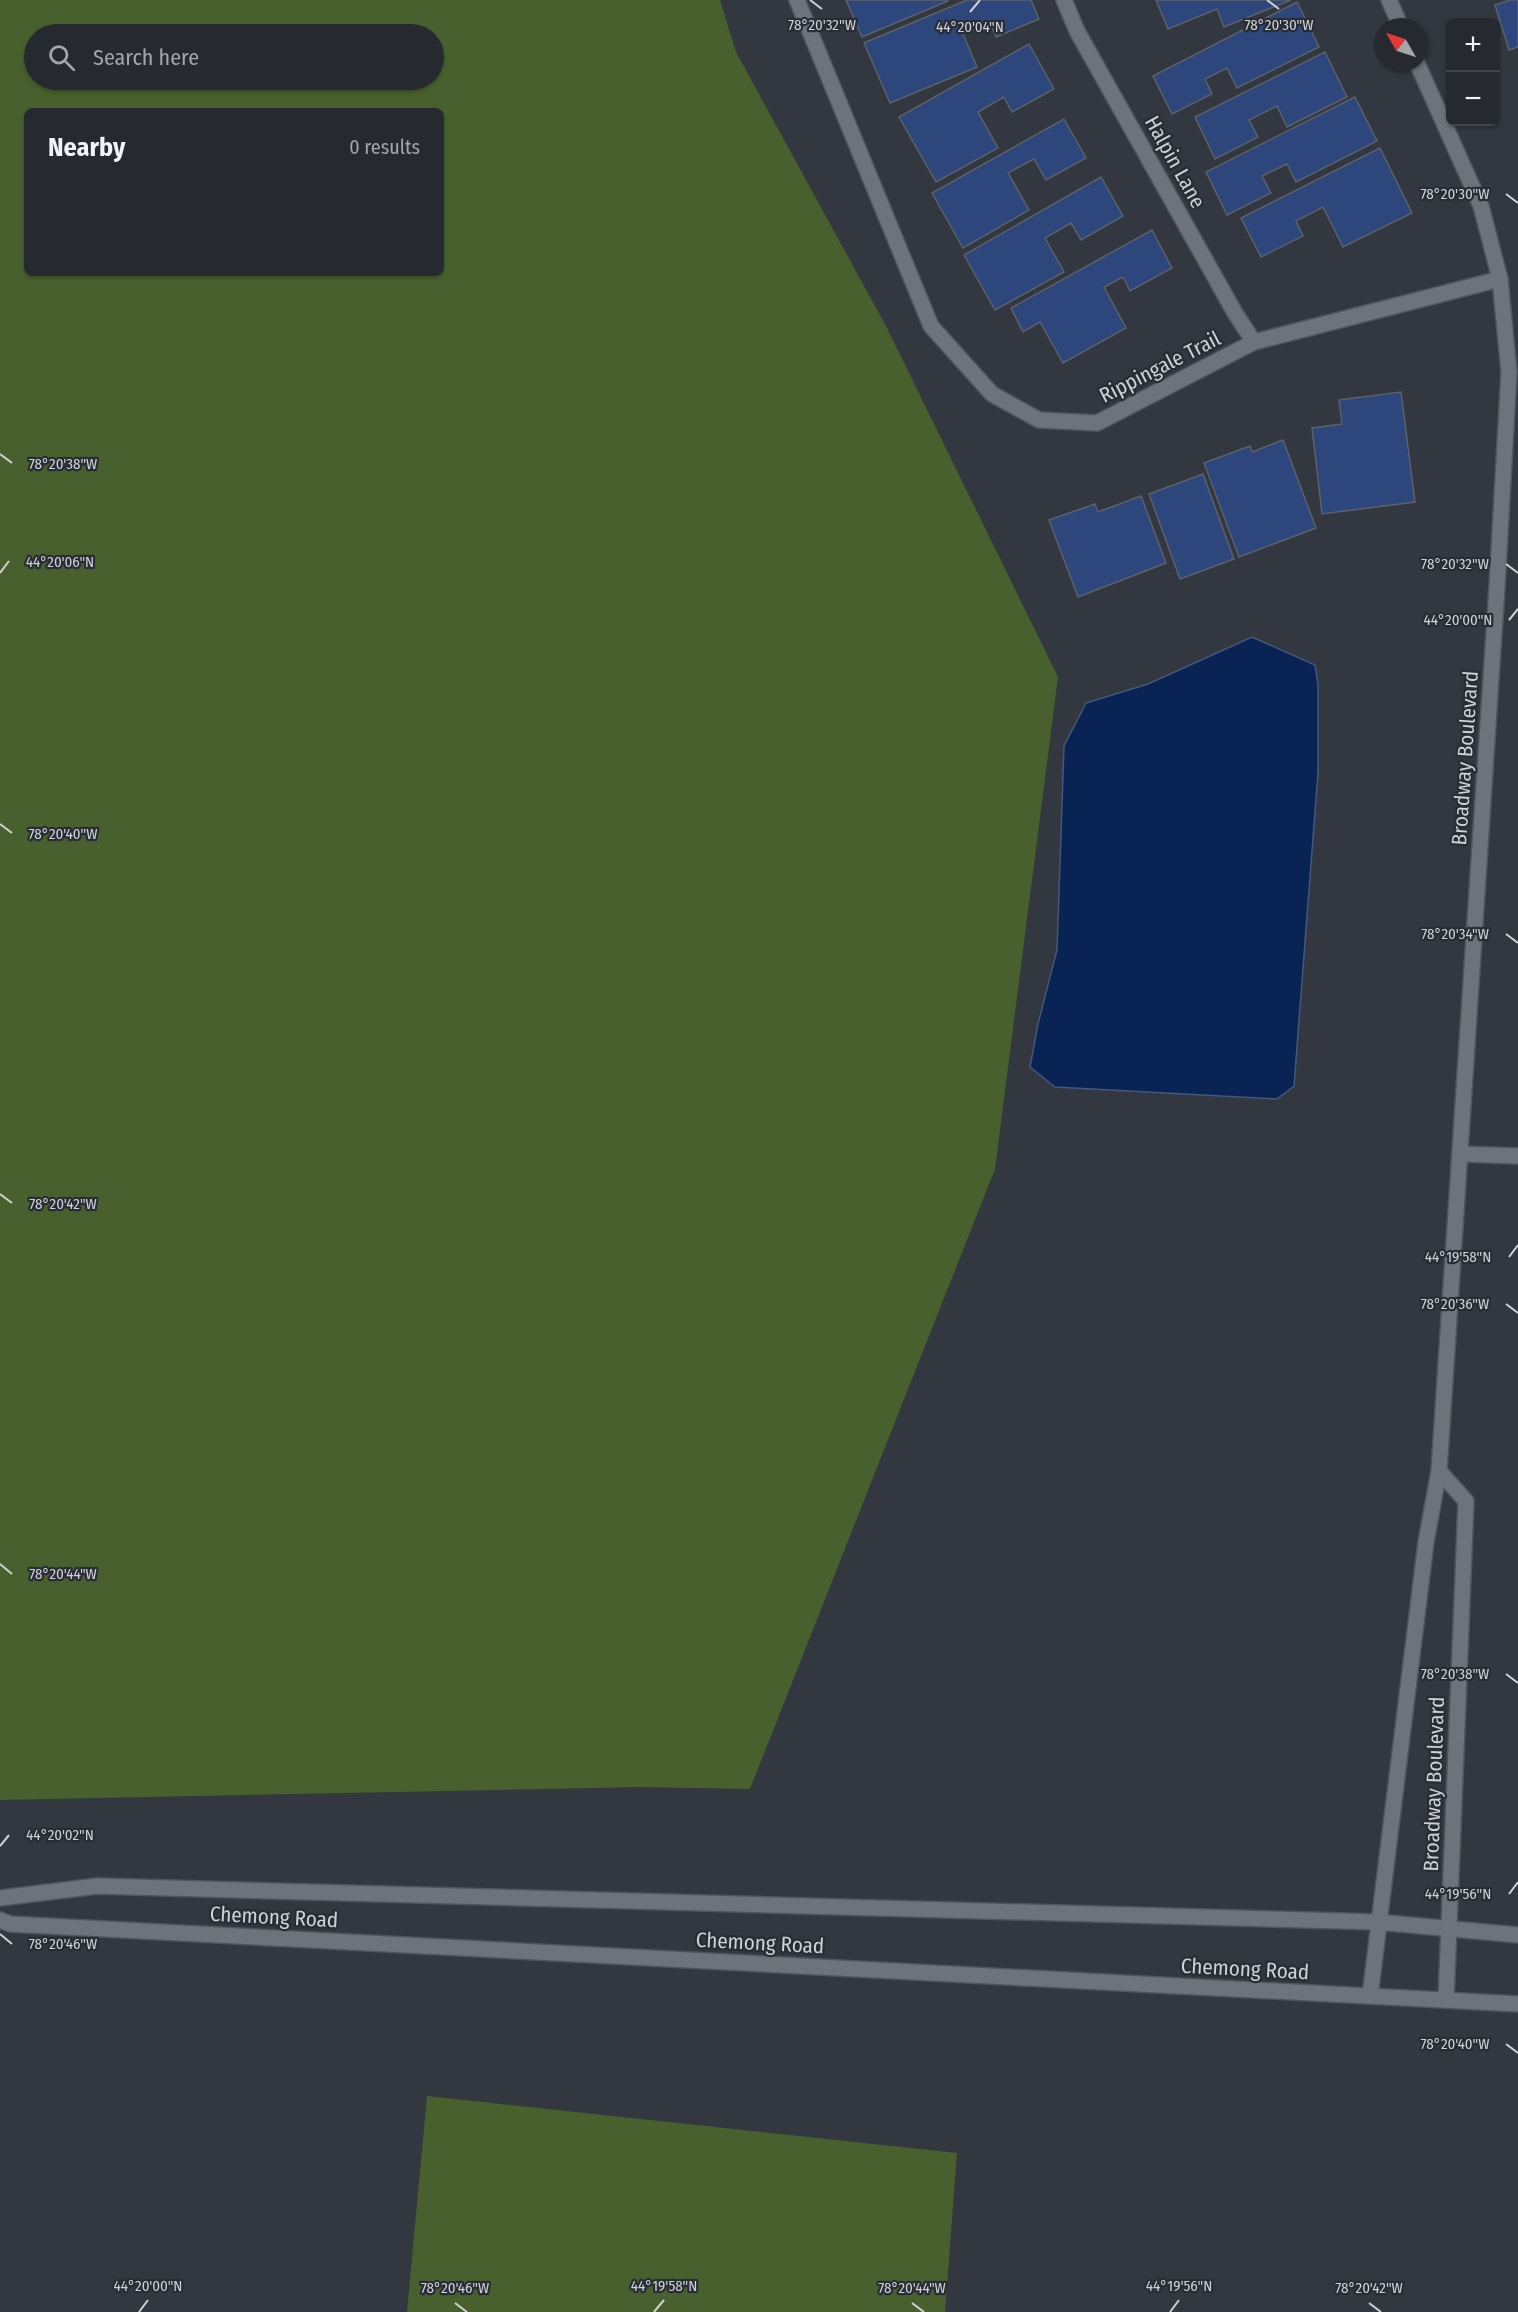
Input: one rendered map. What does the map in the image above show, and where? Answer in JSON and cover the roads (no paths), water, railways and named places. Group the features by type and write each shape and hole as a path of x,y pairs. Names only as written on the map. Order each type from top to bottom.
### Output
{"street":[{"name":"Rippingale Trail","path":"797,0 931,326 992,394 1040,420 1097,423 1254,342 1438,297 1500,279"},
{"name":"Halpin Lane","path":"1064,0 1077,31 1229,303 1254,342"},
{"path":"1389,0 1397,18"},
{"name":"Broadway Boulevard","path":"1370,1996 1426,1542 1439,1471 1509,372 1500,279 1481,206 1421,72"},
{"path":"1460,1154 1518,1156"},
{"name":"Broadway Boulevard","path":"1439,1471 1466,1502 1446,2000"},
{"name":"Chemong Road","path":"0,1898 97,1886 1378,1922 1518,1935"},
{"name":"Chemong Road","path":"0,1920 10,1924 1518,2004"}],"water":[{"path":"1252,637 1315,665 1318,685 1318,773 1294,1086 1277,1099 1055,1087 1030,1067 1038,1024 1057,950 1064,746 1086,703 1148,684"}]}
